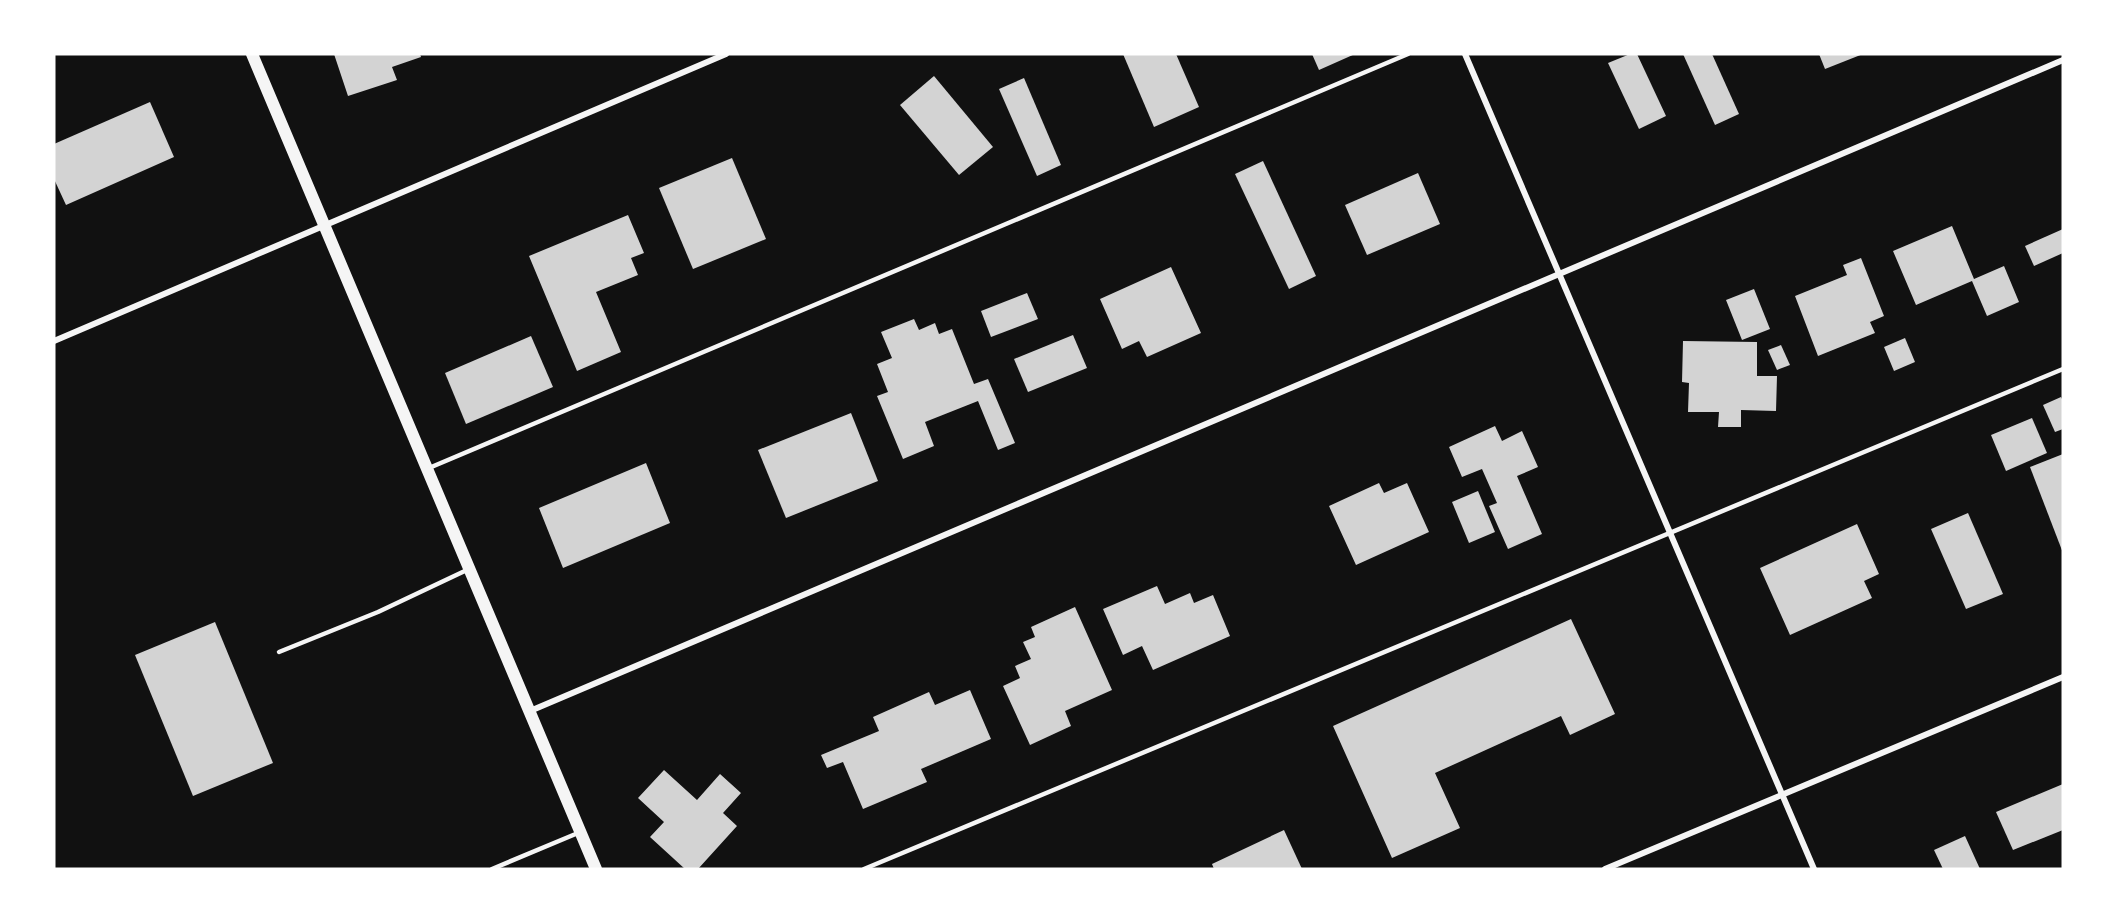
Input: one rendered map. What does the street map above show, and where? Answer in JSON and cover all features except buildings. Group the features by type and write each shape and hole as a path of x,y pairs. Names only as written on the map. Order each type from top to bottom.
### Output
{"main road":[{"path":"252,54 596,869"}],"street":[{"path":"54,341 726,54"},
{"path":"1465,54 1814,869"},
{"path":"530,711 2063,60"},
{"path":"1605,869 2063,677"}],"lane":[{"path":"426,469 1408,54"},
{"path":"864,869 2063,369"},
{"path":"279,652 378,612 470,569"},
{"path":"492,869 580,832"}]}
